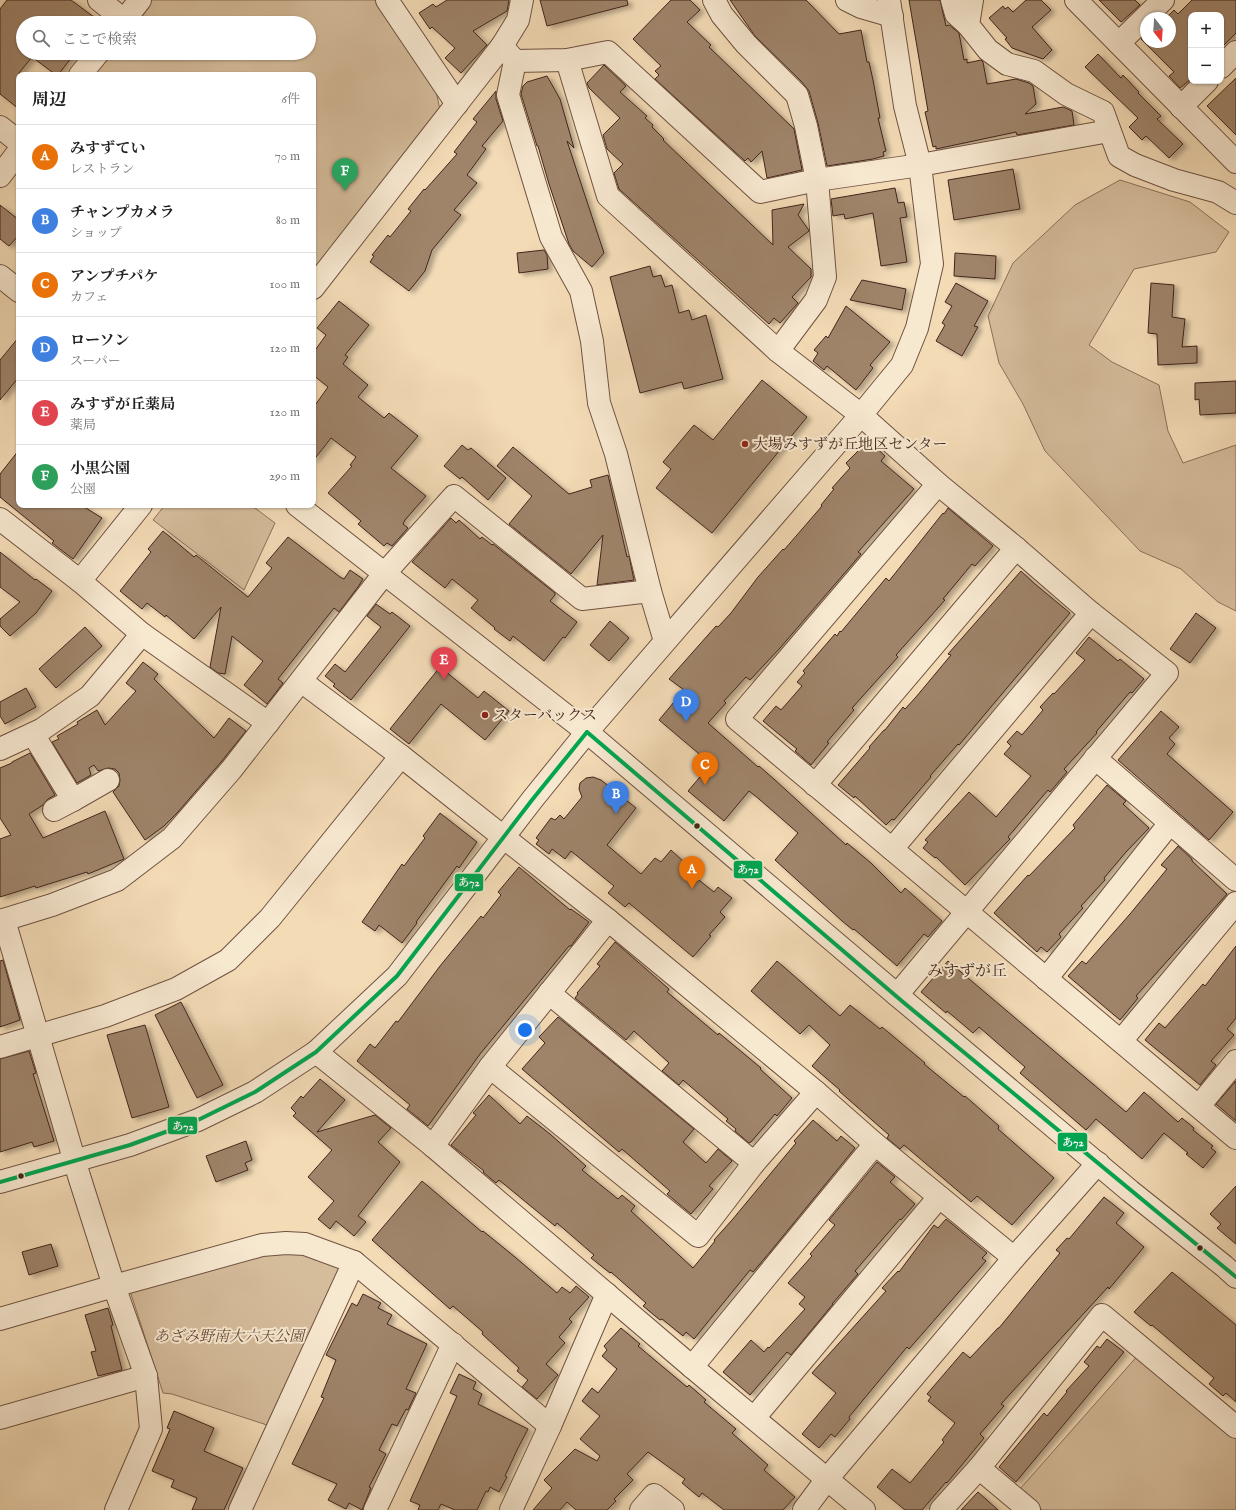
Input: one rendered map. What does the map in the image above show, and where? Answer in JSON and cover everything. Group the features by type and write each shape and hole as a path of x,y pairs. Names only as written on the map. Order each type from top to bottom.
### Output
{"street":[{"path":"99,0 116,16"},
{"path":"128,16 140,0"},
{"path":"387,0 456,104"},
{"path":"522,0 518,20 508,53 508,95 551,237 581,291 592,341 599,402 616,454 650,591 665,641"},
{"path":"714,0 722,15 746,44 797,95 806,126 817,180 825,277 816,300 778,351"},
{"path":"0,1182 130,1145 198,1120 255,1092 316,1052 397,976 587,732 861,415 902,365 917,328 932,264 920,165 905,106 890,8 861,7 847,0"},
{"path":"952,0 956,14 968,25 988,50 1007,64 1034,71 1066,94 1103,112 1119,156 1135,165 1174,180 1218,192 1236,203"},
{"path":"968,25 972,0"},
{"path":"1076,0 1236,162"},
{"path":"1118,43 1163,0"},
{"path":"508,53 567,60 608,52 760,192 817,180 920,165 1110,131"},
{"path":"1224,64 1236,52"},
{"path":"316,284 456,104 508,53"},
{"path":"82,72 92,60"},
{"path":"567,60 608,196 778,351 861,415 938,484 1016,548 1091,613 1167,673 897,995"},
{"path":"1181,107 1204,84"},
{"path":"0,127 16,140"},
{"path":"0,176 16,156"},
{"path":"0,276 16,289"},
{"path":"938,484 737,719 1236,1138"},
{"path":"116,1510 151,1429 146,1376 114,1286 74,1161 39,1036 2,920 52,905 117,880 172,838 268,723 384,574 454,496 582,599 650,591"},
{"path":"80,580 139,508"},
{"path":"301,508 587,732 1130,1191 1236,1277"},
{"path":"0,519 80,580 142,634 268,723"},
{"path":"815,785 1016,548"},
{"path":"892,849 1091,613"},
{"path":"0,749 41,730 90,696 142,634"},
{"path":"301,681 401,756 608,920 816,1092 875,1144 1014,1258"},
{"path":"33,734 73,800"},
{"path":"0,1046 105,1016 176,989 228,960 270,918 401,756"},
{"path":"1096,758 1236,880"},
{"path":"54,810 108,780"},
{"path":"1046,979 1170,823"},
{"path":"1121,1041 1236,903"},
{"path":"433,1146 490,1067 608,920"},
{"path":"549,992 754,1163"},
{"path":"316,1052 433,1146 692,1367 864,1510"},
{"path":"1199,1106 1236,1061"},
{"path":"490,1067 698,1236 754,1163 816,1092"},
{"path":"692,1367 875,1144"},
{"path":"804,1510 827,1479 1014,1258 1098,1163"},
{"path":"754,1418 939,1197"},
{"path":"0,1319 262,1245 286,1243 305,1244 354,1262 550,1426"},
{"path":"240,1510 354,1262"},
{"path":"511,1510 550,1426 607,1294"},
{"path":"941,1510 979,1468 1102,1315 1236,1427"},
{"path":"375,1510 453,1344"},
{"path":"0,1418 146,1376"},
{"path":"979,1468 1029,1510"},
{"path":"641,1510 654,1495 673,1510"}],"green space":[{"path":"149,0 377,0 436,91 440,110 316,268 316,72 92,72 102,60 316,60 316,16 136,16"},
{"path":"1120,180 1190,202 1229,232 1216,252 1134,269 1089,345 1112,362 1159,385 1168,431 1183,463 1236,445 1236,611 1218,602 1181,569 1140,551 1045,451 1023,404 999,363 988,316 1013,263 1075,205"},
{"path":"163,508 255,508 275,523 244,590 153,520"},
{"name":"あざみ野南大六天公園","path":"300,1248 343,1265 267,1425 172,1394 163,1393 130,1291 243,1257"},
{"path":"1140,1353 1236,1435 1236,1510 1042,1510 1019,1490"}],"building":[{"path":"7,0 71,0 93,16 16,16 16,60 30,60 20,72 16,72 16,107 0,94 0,9"},
{"path":"447,0 509,0 507,11 473,31 487,45 461,73 445,58 455,48 432,27 430,29 419,13 433,4 436,7"},
{"path":"540,0 627,0 628,5 547,26"},
{"path":"671,0 690,0 700,10 687,22 711,45 709,47 794,129 802,170 767,178 762,151 751,162 748,158 745,161 655,79 659,75 655,71 661,66 633,39"},
{"path":"730,0 806,0 839,34 861,30 880,118 878,118 886,151 883,152 884,156 827,166 818,123 809,91 801,81 755,36"},
{"path":"909,0 940,0 946,26 949,25 959,33 964,60 967,59 967,63 981,60 983,62 987,84 1016,79 1029,83 1033,86 1036,104 1025,114 1063,107 1072,111 1074,125 1017,135 1016,132 936,149 936,146 933,147 925,112 928,111"},
{"path":"1026,0 1041,0 1051,10 1032,27 1052,50 1043,59 1012,48 1005,39 1007,38 989,18 1003,6 1005,9 1008,7 1013,12"},
{"path":"1099,0 1135,0 1140,5 1121,22"},
{"path":"1192,0 1236,0 1236,33 1224,45 1224,12 1188,12 1188,81 1180,88 1169,76 1174,72 1150,48 1176,48 1176,12 1178,14"},
{"path":"1098,54 1121,78 1123,75 1139,92 1138,93 1161,116 1157,119 1183,144 1169,158 1146,136 1142,140 1129,127 1138,118 1085,67"},
{"path":"36,60 70,60 60,72 52,72"},
{"path":"604,65 626,86 620,92 647,116 645,118 653,125 652,127 664,139 663,140 773,245 772,210 804,204 798,215 809,231 788,247 811,269 811,277 792,297 798,303 780,323 774,318 769,324 619,189 614,173 623,164 607,149 603,135 620,118 589,88 587,83"},
{"path":"547,76 560,99 574,148 567,141 604,253 592,267 573,251 569,244 521,94 523,86 527,82"},
{"path":"1236,78 1236,135 1207,106"},
{"path":"496,91 496,99 503,121 482,146 486,149 467,175 477,183 454,210 461,215 432,250 425,271 409,291 370,262 374,256 372,255 388,235 390,237 411,211 408,209 424,189 425,190 457,154 454,152 477,122 473,119"},
{"path":"1013,169 1020,209 954,220 948,180"},
{"path":"895,188 898,203 904,202 907,217 900,218 907,262 881,266 873,213 845,219 844,214 833,216 831,199"},
{"path":"0,205 16,218 16,238 9,246 0,239"},
{"path":"544,250 547,255 548,269 519,273 517,253"},
{"path":"955,253 996,256 995,279 954,276"},
{"path":"650,266 653,277 661,275 665,287 672,285 679,313 689,310 692,320 706,315 723,379 684,389 682,382 640,393 610,277"},
{"path":"862,280 906,289 902,310 850,300"},
{"path":"956,283 988,301 974,326 978,327 962,356 936,341 945,325 942,323 952,306 945,302"},
{"path":"1151,283 1174,285 1172,317 1185,319 1182,347 1197,346 1197,363 1158,365 1157,334 1148,333"},
{"path":"339,301 369,325 345,355 348,357 343,364 368,385 358,397 384,418 389,413 418,436 391,468 426,496 405,520 403,524 408,528 392,546 387,543 384,546 358,524 361,521 328,493 352,466 350,465 356,457 331,438 316,457 316,404 328,387 316,377 316,349 326,335 317,328"},
{"path":"846,306 890,342 870,365 873,368 856,390 827,366 824,370 813,361 818,353 814,350 826,336 828,338"},
{"path":"16,341 16,381 0,400 0,360"},
{"path":"762,380 807,417 712,533 656,488 671,469 663,462 694,425 713,440"},
{"path":"1236,381 1236,413 1200,415 1199,399 1195,400 1195,383"},
{"path":"870,442 885,456 881,461 914,489 858,552 861,554 780,648 750,680 746,677 724,701 726,703 708,723 775,780 846,845 847,843 871,863 901,893 905,888 942,921 928,937 924,934 897,966 854,929 853,930 842,921 775,860 798,833 759,799 749,791 724,821 688,791 711,764 659,720 684,690 669,679 716,626 718,627 731,613 758,577 783,549 784,550 822,506 821,505 834,489 832,488 850,468 846,463 861,448 863,450"},
{"path":"462,445 468,450 471,448 506,478 488,500 462,477 460,479 444,466"},
{"path":"513,447 569,494 592,487 590,480 608,475 627,557 629,556 634,580 597,585 603,535 571,574 509,524 532,496 497,466"},
{"path":"16,454 16,508 86,508 102,518 73,559 52,543 54,541 0,497 0,474"},
{"path":"948,508 993,546 975,566 972,564 943,599 945,600 896,655 898,657 852,708 854,710 827,742 829,743 811,765 795,751 797,749 763,721 776,706 781,710 802,686 797,682 805,673 803,671 835,634 837,636 840,631 841,632 886,578 889,581"},
{"path":"451,518 456,523 459,520 480,539 482,537 492,545 493,544 555,593 550,601 577,622 544,661 513,636 510,641 494,629 495,628 471,608 478,600 452,579 445,588 412,562"},
{"path":"163,531 194,557 196,555 248,597 272,568 266,563 288,537 340,577 344,579 350,570 363,579 339,612 334,608 278,679 283,683 267,704 244,685 263,661 232,636 225,674 218,673 210,667 221,607 194,639 166,615 165,617 147,603 142,609 120,591 151,552 148,549"},
{"path":"0,552 35,580 36,579 52,591 36,613 10,636 0,626 0,619 20,602 0,587"},
{"path":"1021,571 1070,613 894,820 892,819 886,825 855,796 854,798 838,785 903,707 905,709 916,697 951,655 948,654"},
{"path":"376,604 390,614 392,612 410,626 351,700 333,686 335,684 325,676 335,664 345,672 381,627 367,616"},
{"path":"1196,613 1216,628 1190,663 1170,649"},
{"path":"610,621 629,638 609,661 590,645"},
{"path":"85,627 102,646 56,688 39,669"},
{"path":"1089,637 1118,661 1120,659 1144,679 1132,693 1130,692 1096,732 1097,733 1064,769 1067,772 1050,792 1048,790 1008,837 1010,839 965,885 936,857 935,858 923,848 928,842 925,840 969,792 996,817 1031,776 1004,754 1011,746 1007,742 1017,731 1022,735 1043,710 1040,707 1085,660 1076,653"},
{"path":"143,662 158,674 154,679 214,738 229,718 246,731 177,813 164,826 145,840 113,792 119,786 119,773 115,769 108,768 98,771 94,765 89,768 91,775 77,783 52,742 59,739 57,736 78,724 77,722 97,710 105,725 136,691 126,683"},
{"path":"440,667 478,698 484,691 509,711 485,740 441,704 409,744 390,729"},
{"path":"26,688 36,707 5,724 0,716 0,702"},
{"path":"1161,711 1179,727 1169,738 1175,744 1167,754 1233,812 1209,840 1118,760"},
{"path":"30,753 55,795 29,814 43,838 105,811 124,859 88,874 87,872 36,888 35,886 0,897 0,839 11,835 0,818 0,768"},
{"path":"593,777 601,780 636,808 607,845 641,874 655,858 661,862 671,850 684,862 681,866 714,892 718,887 732,898 720,912 725,917 709,935 711,936 693,957 629,903 625,907 608,893 614,886 571,851 565,859 552,849 549,854 536,844 539,840 536,838 551,818 555,820 560,815 564,819 582,797 579,789 580,783 586,778"},
{"path":"1107,785 1126,801 1123,804 1149,828 1126,852 1104,878 1105,880 1081,906 1083,908 1059,934 1061,937 1047,952 1041,947 1037,952 994,913 1028,875 1029,876 1075,828 1073,825"},
{"path":"440,813 477,842 459,868 457,866 402,943 379,925 375,931 362,922 402,864 404,866 425,838 423,836"},
{"path":"1178,846 1227,894 1136,996 1138,998 1120,1020 1068,976 1082,961 1086,964 1130,914 1167,869 1161,865"},
{"path":"519,867 570,910 571,909 589,922 571,946 569,946 480,1054 428,1126 407,1109 410,1105 357,1061 370,1044 375,1048 396,1021 398,1022 440,966 481,916 483,918 501,895 498,892"},
{"path":"615,942 669,989 667,992 718,1035 719,1033 761,1068 760,1069 792,1098 777,1116 775,1114 751,1142 749,1143 735,1131 736,1129 726,1121 728,1119 683,1080 679,1085 662,1071 669,1063 634,1031 626,1040 575,998 578,994 577,993 600,966 597,964"},
{"path":"1236,946 1236,1018 1227,1029 1234,1035 1211,1061 1216,1065 1200,1085 1145,1040 1159,1023 1165,1028 1203,984 1205,986"},
{"path":"3,960 20,1020 0,1027 0,961"},
{"path":"777,961 840,1016 850,1005 880,1029 882,1027 925,1063 924,1064 964,1097 965,1096 999,1126 998,1129 1054,1178 1012,1225 977,1196 971,1202 904,1145 900,1149 887,1138 889,1135 812,1066 830,1045 809,1025 800,1034 751,991"},
{"path":"948,961 1126,1112 1144,1092 1178,1122 1182,1118 1194,1128 1193,1130 1213,1146 1211,1148 1216,1152 1203,1168 1164,1133 1142,1159 1096,1119 1086,1130 1020,1073 1025,1067 979,1027 973,1033 921,992"},
{"path":"181,1002 223,1085 197,1098 155,1015"},
{"path":"558,1017 694,1129 683,1142 706,1163 718,1149 732,1161 709,1186 713,1189 691,1214 667,1194 670,1191 622,1149 619,1152 522,1069 545,1043 539,1037"},
{"path":"145,1025 169,1107 132,1118 107,1035"},
{"path":"29,1051 36,1073 33,1074 54,1141 34,1147 32,1142 0,1152 0,1059"},
{"path":"320,1079 345,1100 317,1132 375,1115 391,1128 378,1142 400,1162 358,1216 366,1222 354,1236 336,1221 330,1229 318,1219 334,1201 308,1177 332,1150 293,1116 296,1113 291,1108 301,1096 303,1098"},
{"path":"1236,1081 1236,1121 1216,1104"},
{"path":"489,1095 520,1124 527,1116 586,1166 582,1170 618,1199 622,1195 635,1206 631,1211 693,1268 715,1241 714,1240 796,1143 794,1141 813,1120 837,1141 841,1136 855,1148 770,1252 753,1272 750,1270 694,1339 686,1332 683,1336 662,1319 660,1320 643,1306 646,1303 611,1272 610,1273 591,1258 594,1255 557,1223 555,1226 499,1180 496,1183 483,1172 484,1171 451,1145 476,1115 473,1113"},
{"path":"246,1141 252,1160 245,1163 248,1170 216,1182 206,1156"},
{"path":"877,1162 895,1177 890,1182 915,1204 855,1271 858,1274 791,1355 787,1352 750,1395 723,1372 751,1340 764,1352 805,1309 799,1304 805,1297 788,1283 812,1256 810,1254 835,1225 829,1220"},
{"path":"422,1181 557,1293 562,1287 570,1293 576,1286 589,1297 569,1319 572,1322 559,1337 565,1343 546,1364 558,1375 537,1399 522,1387 528,1380 517,1371 519,1368 482,1334 483,1332 453,1306 450,1309 372,1240"},
{"path":"1236,1186 1236,1244 1217,1228 1221,1224 1210,1214"},
{"path":"1104,1197 1124,1213 1116,1223 1144,1247 1109,1289 1108,1287 1001,1404 1004,1406 980,1434 984,1438 947,1483 946,1482 922,1510 905,1510 877,1487 892,1469 910,1483 944,1442 942,1440 955,1423 928,1401 931,1397 927,1394 963,1352 970,1358 999,1328 1060,1253 1056,1250 1067,1238 1069,1239"},
{"path":"946,1219 987,1253 982,1258 986,1261 909,1349 907,1347 849,1417 850,1419 835,1437 831,1434 819,1448 802,1434 836,1393 812,1373 886,1291 882,1288 898,1271 899,1272 934,1225 938,1228"},
{"path":"51,1244 58,1266 29,1275 22,1252"},
{"path":"1172,1272 1236,1325 1236,1402 1226,1393 1223,1396 1209,1384 1214,1378 1152,1325 1151,1326 1134,1312"},
{"path":"363,1294 381,1303 378,1308 392,1315 387,1324 427,1344 406,1389 416,1393 408,1410 406,1409 397,1426 392,1424 379,1450 386,1454 369,1487 371,1488 362,1510 349,1503 346,1509 328,1500 337,1484 292,1464 324,1398 321,1397 336,1360 326,1355 352,1303 357,1306"},
{"path":"108,1308 122,1370 98,1376 91,1352 96,1351 85,1315"},
{"path":"621,1328 640,1344 638,1346 687,1387 689,1385 706,1400 704,1402 736,1429 732,1433 768,1465 764,1470 795,1497 783,1510 724,1510 702,1493 699,1497 682,1483 685,1479 648,1452 627,1474 633,1480 614,1499 616,1501 607,1510 576,1510 567,1502 560,1510 533,1510 552,1488 544,1480 575,1449 597,1461 600,1456 580,1439 600,1416 582,1401 592,1388 598,1393 617,1369 602,1356 607,1350 604,1346"},
{"path":"1107,1339 1124,1352 1016,1482 999,1467 1044,1413 1047,1416 1067,1392 1066,1391 1089,1366 1084,1362 1097,1346 1100,1348"},
{"path":"459,1374 476,1382 473,1389 482,1394 478,1404 528,1429 505,1476 507,1477 499,1492 490,1487 488,1492 486,1491 477,1510 455,1510 441,1504 438,1510 418,1510 420,1505 410,1501 457,1396 450,1393"},
{"path":"174,1411 214,1428 204,1451 243,1468 224,1510 192,1510 197,1498 171,1487 174,1480 152,1471 170,1429 167,1428"},
{"path":"978,1492 998,1510 961,1510"}],"transit line":[{"name":"あ72","path":"587,732 903,1002 1236,1277"},
{"name":"あ72","path":"0,1182 130,1145 198,1120 255,1092 316,1052 397,976 532,800 587,732"}],"place":[{"name":"小黒公園","path":"345,191"},
{"name":"大場みすずが丘地区センター","path":"745,444"},
{"name":"みすずが丘薬局","path":"444,680"},
{"name":"スターバックス","path":"485,715"},
{"name":"ローソン","path":"686,722"},
{"name":"アンプチパケ","path":"705,785"},
{"name":"チャンプカメラ","path":"616,814"},
{"name":"みすずてい","path":"692,889"}],"district":[{"name":"みすずが丘","path":"967,970"}]}
